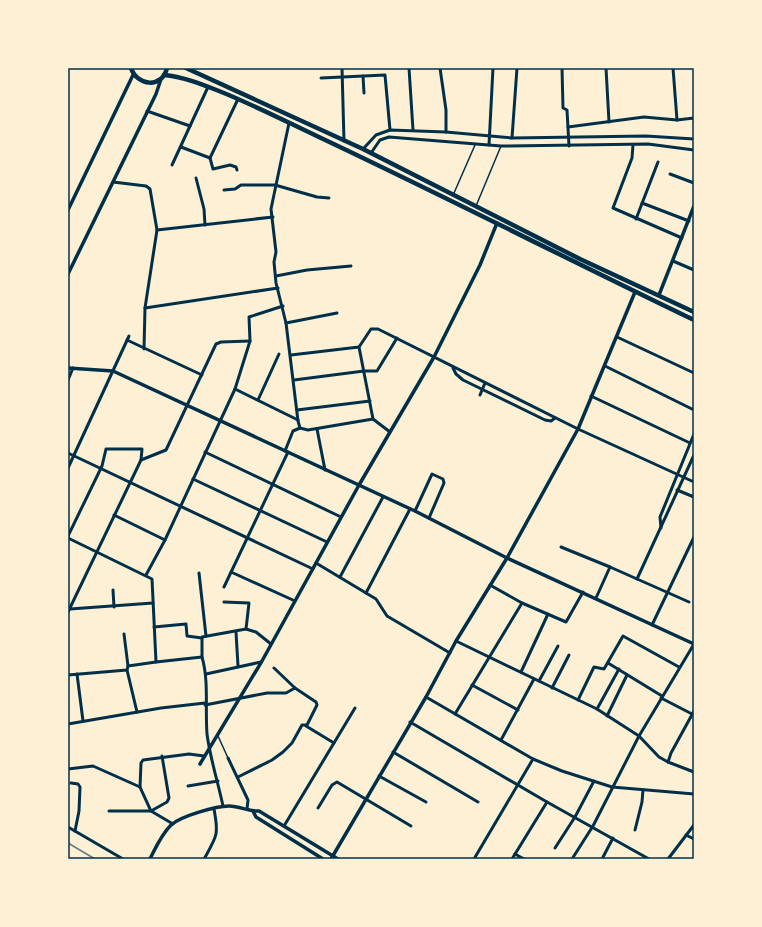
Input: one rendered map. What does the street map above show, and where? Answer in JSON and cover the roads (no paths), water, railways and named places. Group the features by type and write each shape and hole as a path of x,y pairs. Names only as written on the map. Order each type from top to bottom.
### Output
{"main road":[{"path":"130,68 136,79 146,83 156,82 162,77 167,68"},
{"path":"186,68 371,153 497,223 577,264 694,320"},
{"path":"162,77 178,76 238,99 452,197 476,206 580,258 694,312"},
{"path":"577,264 580,258"}],"street":[{"path":"342,68 344,141"},
{"path":"409,68 413,130"},
{"path":"440,68 446,110 446,132"},
{"path":"489,145 493,68"},
{"path":"512,138 517,68"},
{"path":"562,68 563,108 567,110 569,146"},
{"path":"606,68 609,122"},
{"path":"673,68 676,120"},
{"path":"68,210 133,74"},
{"path":"321,78 342,76 386,76 390,130"},
{"path":"363,76 364,93"},
{"path":"68,274 156,94 162,77"},
{"path":"172,165 208,87"},
{"path":"237,170 236,167 230,165 213,169 210,158 238,99"},
{"path":"147,111 190,126"},
{"path":"568,127 644,117 676,120 694,118"},
{"path":"289,123 271,204 276,252 274,262 286,323 300,428"},
{"path":"364,150 373,138 380,132 390,130 446,132 512,138 646,136 694,140"},
{"path":"380,132 383,138"},
{"path":"371,153 383,138 400,137 500,146 648,144 694,150"},
{"path":"633,145 632,158 613,208 682,238"},
{"path":"181,146 210,158"},
{"path":"636,219 658,162"},
{"path":"670,174 694,184"},
{"path":"196,178 203,202 205,225"},
{"path":"113,182 148,187 157,230 145,308 144,349"},
{"path":"224,190 235,189 238,186 247,184 275,185 316,197 329,198"},
{"path":"642,203 689,221"},
{"path":"659,295 694,206"},
{"path":"157,230 272,217"},
{"path":"200,764 261,662 359,485 434,357 480,265 497,223"},
{"path":"673,261 694,270"},
{"path":"276,276 298,271 351,266"},
{"path":"145,308 278,288"},
{"path":"332,857 426,697 456,641 507,558 578,429 635,292"},
{"path":"146,575 180,507 235,389 250,341 250,316 282,306"},
{"path":"286,323 336,313"},
{"path":"390,432 373,419 359,347 371,329 378,329 555,418 694,482"},
{"path":"68,468 130,336"},
{"path":"617,337 694,373"},
{"path":"294,380 364,371 377,371 397,338"},
{"path":"127,340 202,375"},
{"path":"141,460 166,450 218,343 250,341"},
{"path":"291,355 359,347"},
{"path":"258,400 279,354"},
{"path":"605,366 694,410"},
{"path":"453,367 456,374 463,380 482,390 545,420 551,421 555,418"},
{"path":"68,368 113,371 429,518 507,558 694,644 639,736 593,826 572,859"},
{"path":"68,380 74,368"},
{"path":"480,395 485,383"},
{"path":"235,389 298,420"},
{"path":"591,396 690,443"},
{"path":"297,410 370,401"},
{"path":"224,587 260,511 293,432 300,428 308,430 317,429 373,419"},
{"path":"317,429 325,470"},
{"path":"660,528 660,517 694,434"},
{"path":"153,603 69,611 96,550 141,460 142,449 106,449 101,469 68,537 96,550 150,577 153,581 156,662"},
{"path":"68,452 312,569"},
{"path":"205,452 341,517"},
{"path":"637,578 694,455"},
{"path":"414,511 432,474 443,479 444,483 429,518"},
{"path":"193,479 327,542"},
{"path":"677,490 694,497"},
{"path":"340,577 383,497"},
{"path":"366,593 410,509"},
{"path":"114,515 164,540"},
{"path":"652,624 694,537"},
{"path":"561,547 637,578 689,602"},
{"path":"316,563 376,599 387,616 450,653"},
{"path":"596,598 610,567"},
{"path":"231,572 295,601"},
{"path":"199,573 206,636"},
{"path":"490,585 522,603 567,622 582,592"},
{"path":"112,590 114,607"},
{"path":"224,602 249,603 246,629"},
{"path":"455,714 522,603"},
{"path":"521,672 548,614"},
{"path":"154,627 186,624 186,636 202,638 246,629 256,632 271,644"},
{"path":"236,632 238,666"},
{"path":"124,634 128,668 137,712"},
{"path":"578,700 594,667 603,670 624,636 679,667"},
{"path":"202,638 202,657 206,674 205,704 209,749 223,806"},
{"path":"456,641 597,709 639,736 658,757 694,772"},
{"path":"539,681 558,646"},
{"path":"552,688 570,655"},
{"path":"68,675 202,657"},
{"path":"206,674 261,662"},
{"path":"608,663 662,697 693,713 671,753 668,762"},
{"path":"274,668 295,688 317,703 306,726"},
{"path":"597,709 619,669"},
{"path":"77,674 83,721"},
{"path":"607,716 627,675"},
{"path":"501,740 534,679"},
{"path":"472,685 518,710"},
{"path":"68,724 137,712 205,704 267,694 286,693 295,688"},
{"path":"426,697 533,759 562,771 612,787 694,794"},
{"path":"284,826 355,708"},
{"path":"410,722 547,802 593,826 649,859"},
{"path":"238,776 278,756 289,746 302,725 334,742"},
{"path":"393,752 478,802"},
{"path":"172,824 151,811 140,787 142,761 162,756 189,754 204,756"},
{"path":"109,812 151,811 166,803 169,799 162,756"},
{"path":"228,758 238,776 248,800 247,809"},
{"path":"474,859 533,759"},
{"path":"68,769 94,766 140,787"},
{"path":"379,776 426,802"},
{"path":"188,786 218,781"},
{"path":"555,848 575,817 594,781"},
{"path":"318,808 335,782 411,826"},
{"path":"71,783 78,784 80,787 79,811 75,831"},
{"path":"635,830 642,802 642,790"},
{"path":"512,859 547,802"},
{"path":"150,859 158,841 172,824 223,806 259,811 332,857 338,859"},
{"path":"204,859 217,835 218,829 214,808"},
{"path":"253,811 256,817 323,859"},
{"path":"668,859 694,825"},
{"path":"68,827 123,859"},
{"path":"686,835 694,839"},
{"path":"602,859 613,838"},
{"path":"515,854 524,859"}],"lane":[{"path":"452,197 476,143"},
{"path":"476,206 500,146"},
{"path":"218,734 228,758"}],"railway":[{"path":"68,843 95,859"}]}
